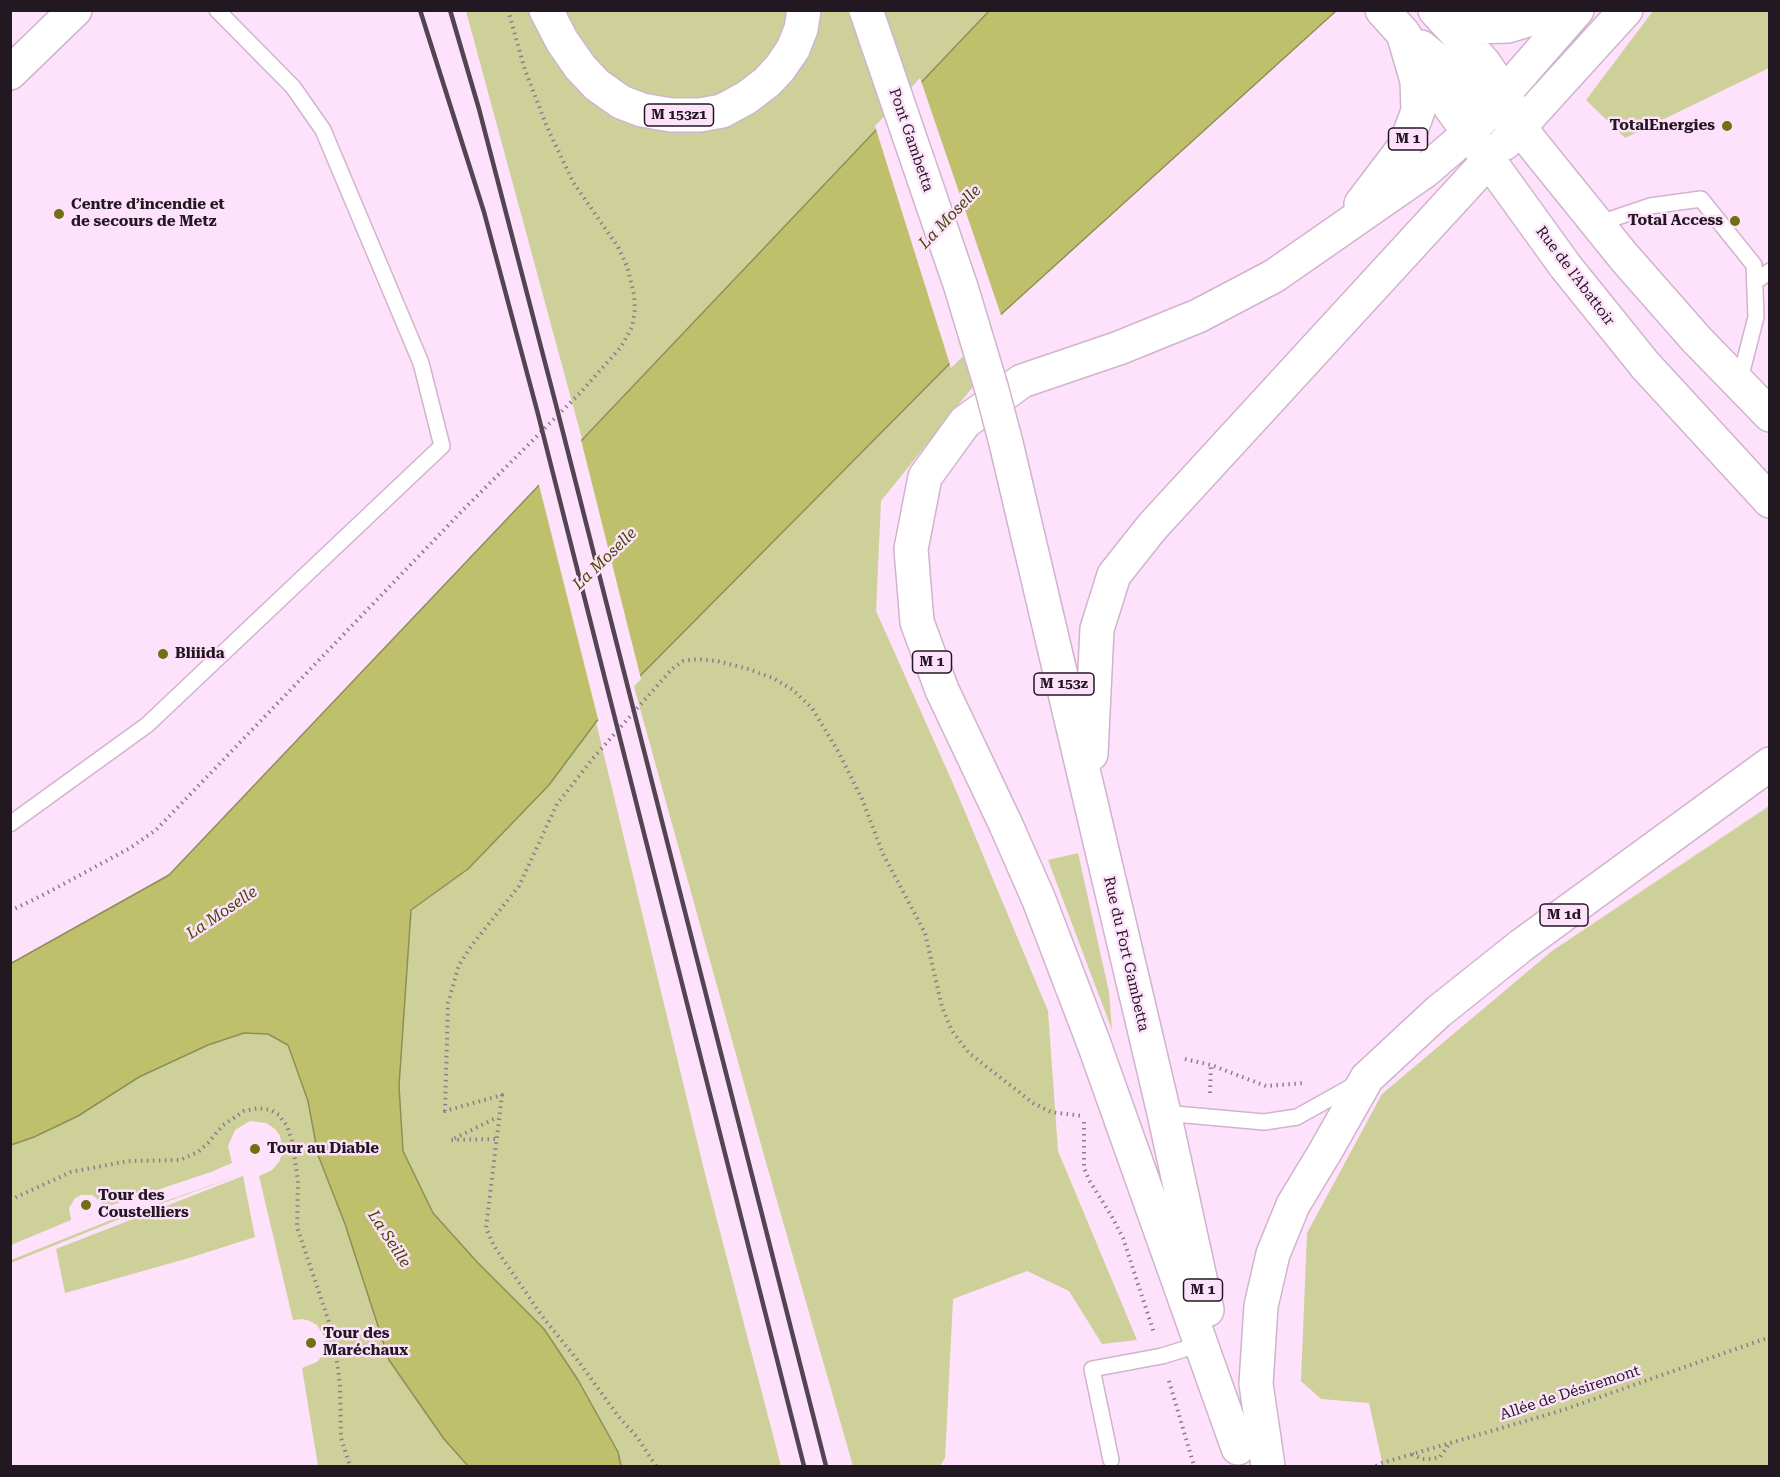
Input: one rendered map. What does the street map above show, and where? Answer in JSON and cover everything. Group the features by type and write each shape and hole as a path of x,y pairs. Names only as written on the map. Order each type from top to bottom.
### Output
{"main road":[{"path":"10,73 75,10"},
{"name":"M 153z1","path":"546,10 561,41 597,85 621,102 642,110 671,116 700,115 722,111 746,98 767,82 793,49 801,30 804,10"},
{"name":"Pont Gambetta","path":"866,10 961,287 1006,443"},
{"path":"1436,10 1471,27 1480,27 1508,26 1542,16 1547,10"},
{"path":"1436,10 1484,63 1500,100 1597,224 1697,340 1770,415"},
{"name":"M 1","path":"1240,1457 1105,1081 1094,1044 1039,900 942,690 917,622 911,549 925,477 965,422 1022,381 1119,348 1198,316 1274,276 1425,171 1469,133 1577,10"},
{"name":"M 1","path":"1089,794 1096,629 1113,575 1152,527 1626,10"},
{"path":"1392,22 1447,66 1500,100"},
{"name":"M 1","path":"1344,227 1405,146 1418,111 1417,81 1392,22"},
{"name":"Rue de l'Abattoir","path":"1392,22 1566,267 1645,365 1770,501"},
{"name":"Rue du Fort Gambetta","path":"1006,443 1164,1113 1240,1457"},
{"name":"M 1d","path":"1268,1467 1256,1384 1262,1306 1273,1254 1293,1205 1367,1078 1438,1012 1513,953 1770,764"}],"lane":[{"path":"10,824 147,725 442,446 421,363 323,130 293,87 217,10"},
{"path":"1597,224 1650,206 1701,199 1754,266 1763,318 1739,383"},
{"path":"1755,282 1770,271"},
{"name":"M 1d","path":"1164,1113 1264,1122 1297,1117 1367,1078"},
{"path":"1111,1460 1092,1369 1162,1356 1201,1344"}],"path":[{"path":"656,1467 637,1437 618,1416 542,1316 494,1246 486,1228 502,1095 445,1112 448,1003 459,965 519,886 557,804 594,757 672,669 683,661 698,659 717,661 773,678 793,690 812,708 838,751 862,799 883,854 925,933 942,1007 952,1031 969,1053 1033,1102 1051,1112 1084,1116 1084,1168 1123,1238 1162,1356 1194,1467"},
{"path":"1211,1065 1266,1086 1311,1082"},
{"path":"10,1200 71,1172 128,1161 180,1160 198,1152 222,1126 244,1111 258,1108 271,1110 279,1115 287,1126 292,1141 298,1181 297,1227 333,1334 340,1384 341,1438 350,1467"},
{"path":"495,1139 451,1140 498,1117"},
{"name":"Allée de Désiremont","path":"1376,1467 1411,1454 1563,1410 1770,1337"},
{"path":"1411,1454 1422,1459 1440,1457 1450,1443"}],"shaded area":[{"path":"466,11 989,11 582,439"},
{"path":"1653,11 1769,11 1769,68 1625,138 1586,100"},
{"path":"976,337 984,373 881,501 876,611 955,788 1048,1011 1058,1151 1137,1340 1102,1344 1069,1291 1027,1271 953,1299 945,1458 940,1466 853,1466 633,683"},
{"path":"596,722 705,1174 781,1466 621,1466 618,1452 578,1380 544,1329 478,1263 433,1213 403,1151 399,1086 411,910 468,869 549,785"},
{"path":"1769,806 1769,1466 1383,1466 1369,1403 1321,1399 1301,1381 1307,1233 1382,1094 1552,951"},
{"path":"1078,853 1109,992 1112,1030 1048,860"},
{"path":"244,1033 268,1034 288,1045 308,1101 318,1155 365,1283 444,1439 468,1466 318,1466 302,1368 317,1362 322,1356 325,1338 317,1325 310,1321 293,1320 259,1176 272,1170 279,1162 283,1152 280,1136 266,1123 250,1121 235,1130 228,1146 232,1163 103,1208 101,1202 92,1195 81,1195 75,1198 69,1208 71,1220 11,1245 11,1145 78,1116 139,1077 208,1045"},
{"path":"245,1173 122,1218 11,1263 11,1260 106,1222"},
{"path":"243,1176 255,1237 65,1293 56,1249"}],"water":[{"path":"989,11 1336,11 976,337 633,683 596,722 549,785 468,869 411,910 399,1086 403,1151 433,1213 478,1263 544,1329 578,1380 618,1452 621,1466 468,1466 444,1439 389,1360 345,1224 318,1155 308,1101 288,1045 268,1034 244,1033 208,1045 139,1077 78,1116 11,1145 10,964 169,875"}],"pier":[{"path":"920,78 1002,318 951,368 875,126"},
{"path":"580,436 641,679 599,723 538,481"}],"railway":[{"path":"420,10 484,212 538,414 804,1466"},
{"path":"450,10 479,109 555,401 826,1466"}],"place":[{"name":"TotalEnergies","path":"1727,126"},
{"name":"Centre d’incendie et de secours de Metz","path":"59,214"},
{"name":"Total Access","path":"1735,221"},
{"name":"Bliiida","path":"163,654"},
{"name":"Tour au Diable","path":"255,1149"},
{"name":"Tour des Coustelliers","path":"86,1205"},
{"name":"Tour des Maréchaux","path":"311,1343"}],"water label":[{"name":"La Moselle","path":"950,217"},
{"name":"La Moselle","path":"605,559"},
{"name":"La Moselle","path":"222,913"},
{"name":"La Seille","path":"389,1239"}]}
